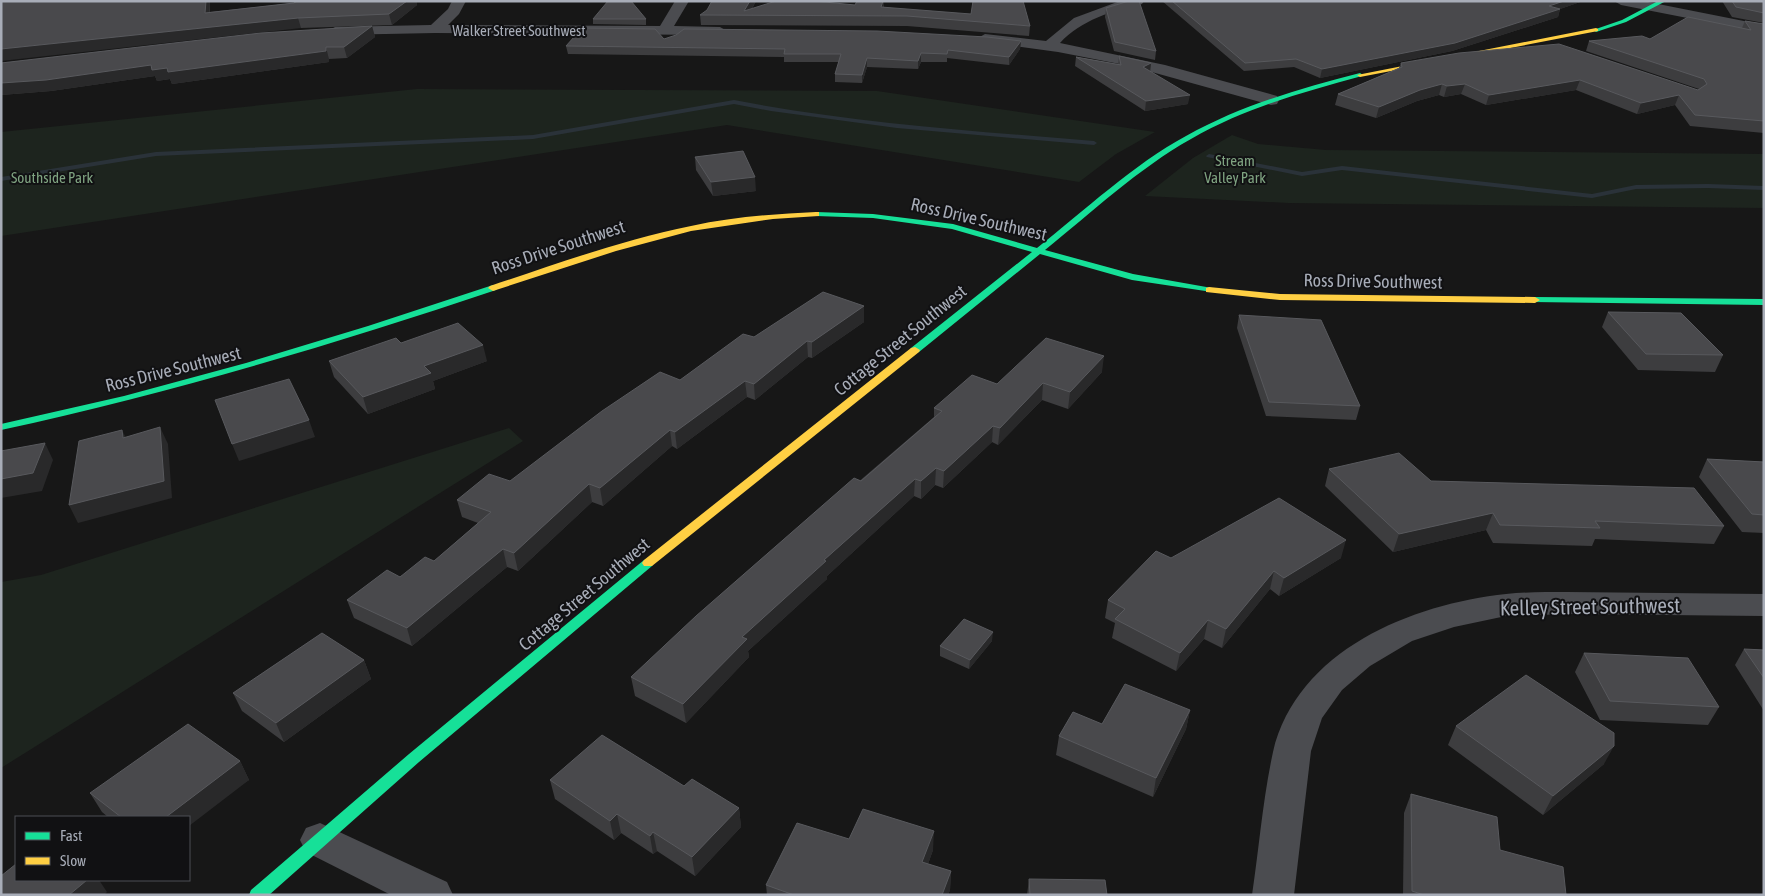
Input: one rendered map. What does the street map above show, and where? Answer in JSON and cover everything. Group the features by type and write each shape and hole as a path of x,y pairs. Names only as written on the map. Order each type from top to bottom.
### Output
{"street":[{"path":"435,29 454,11 459,1"},
{"path":"664,31 682,1"},
{"path":"1050,45 1069,26 1083,18 1137,1"},
{"path":"1621,1 1658,4 1764,28"},
{"name":"Cottage Street Southwest","path":"257,895 414,758 642,569 1039,251 1171,148 1212,125 1271,100 1341,79 1539,41 1609,25 1658,4"},
{"name":"Walker Street Southwest","path":"316,33 435,29 732,32"},
{"path":"973,37 1050,45 1168,68 1271,100"},
{"path":"1539,41 1570,52"},
{"name":"Ross Drive Southwest","path":"1,427 162,392 260,365 633,240 712,222 798,213 882,216 953,227 1132,277 1181,287 1280,297 1764,302"},
{"name":"Kelley Street Southwest","path":"1273,895 1292,751 1306,713 1330,681 1358,657 1400,633 1441,618 1506,605 1567,603 1764,605"},
{"path":"320,840 432,895"}],"green space":[{"name":"Southside Park","path":"417,89 877,91 1155,132 1116,154 1079,182 727,125 1,236 1,132"},
{"name":"Stream Valley Park","path":"1232,135 1258,144 1326,150 1764,154 1764,208 1289,203 1145,196 1193,158"},
{"path":"509,428 523,441 1,768 1,582 41,575"}],"building":[{"path":"1,1 206,1 205,13 294,3 297,1 407,1 389,14 298,18 1,49"},
{"path":"608,1 631,1 646,19 593,19"},
{"path":"712,1 750,1 744,11 776,1 814,1 855,5 857,1 883,1 881,7 971,14 973,1 1023,1 1030,26 907,16 700,15 707,10"},
{"path":"1129,1 1139,1 1156,51 1115,42 1106,8"},
{"path":"1172,1 1564,1 1549,6 1560,9 1455,43 1322,69 1296,59 1245,63"},
{"path":"1732,1 1764,1 1764,13 1736,7"},
{"path":"1688,17 1751,30 1745,21 1764,24 1764,121 1695,115 1679,95 1641,103 1580,80 1489,95 1465,84 1447,86 1442,84 1420,90 1379,107 1338,94 1402,67 1401,63 1459,53 1559,44 1698,90 1707,84 1704,79 1589,41 1642,36 1650,39"},
{"path":"372,26 344,47 326,47 326,51 168,72 167,68 152,70 151,65 46,80 1,83 1,63 261,33"},
{"path":"582,28 655,29 664,39 676,35 684,29 877,31 987,37 1021,41 1009,57 948,50 947,54 921,53 918,61 867,58 862,75 835,74 841,54 784,54 785,49 566,46"},
{"path":"1119,56 1151,63 1143,67 1190,95 1146,101 1076,57 1121,65"},
{"path":"743,151 755,177 711,182 695,157"},
{"path":"823,292 864,306 812,342 807,341 754,384 745,381 675,432 670,430 600,488 589,484 514,553 503,549 407,628 347,600 387,570 400,577 425,557 434,561 491,512 457,500 489,474 510,481 602,411 660,372 680,380 743,334 754,337"},
{"path":"1608,312 1681,313 1723,355 1646,354"},
{"path":"1239,315 1321,320 1360,406 1269,402"},
{"path":"458,323 483,345 424,366 431,373 363,397 329,361 396,338 401,343"},
{"path":"1046,338 1104,356 1070,392 1043,383 1000,428 993,426 944,471 936,468 921,481 915,479 824,560 826,561 742,637 747,639 683,704 631,677 696,616 854,478 861,481 942,411 934,408 972,375 997,384"},
{"path":"289,379 309,420 232,444 215,400"},
{"path":"160,427 164,481 69,505 79,441 122,430 123,438"},
{"path":"45,443 33,473 1,479 1,451"},
{"path":"1399,453 1431,481 1694,488 1724,526 1595,521 1600,528 1500,525 1493,513 1399,534 1329,469"},
{"path":"1707,459 1764,462 1764,515 1752,514"},
{"path":"1279,498 1346,540 1284,578 1274,571 1226,629 1208,620 1180,653 1115,619 1125,609 1108,600 1156,551 1171,558"},
{"path":"964,619 993,632 970,660 940,646"},
{"path":"322,633 364,660 276,723 233,693"},
{"path":"1744,649 1764,650 1764,678"},
{"path":"1584,653 1688,658 1719,707 1610,701"},
{"path":"1526,675 1614,733 1614,746 1553,796 1456,726"},
{"path":"1125,684 1190,710 1156,778 1059,736 1073,712 1102,724"},
{"path":"188,724 240,761 167,816 120,816 90,793"},
{"path":"602,735 684,786 692,779 739,808 692,857 653,832 650,836 617,814 610,821 550,780"},
{"path":"1411,794 1497,817 1500,850 1563,867 1566,895 1424,895 1412,891"},
{"path":"863,809 934,831 922,862 951,871 942,895 794,895 766,885 797,823 849,839"},
{"path":"15,865 15,881 86,881 69,895 1,895 1,876"},
{"path":"1029,879 1105,880 1107,895 1030,895"}],"waterway":[{"path":"1,179 156,154 533,137 734,102 771,109 897,126 1094,143"},
{"path":"1209,156 1302,174 1342,168 1592,196 1636,187 1708,186 1764,188"}],"traffic: fast":[{"path":"1596,30 1624,21 1663,1"},
{"path":"915,350 1140,170 1187,138 1237,113 1273,99 1360,75"},
{"path":"816,214 873,216 953,227 1132,277 1209,290"},
{"path":"1,427 126,398 249,365 493,288"},
{"path":"1535,300 1764,302"},
{"path":"257,895 414,758 648,563"}],"traffic: slow":[{"path":"1360,75 1596,30"},
{"path":"493,288 613,249 691,229 731,221 773,216 816,214"},
{"path":"1209,290 1280,297 1535,300"},
{"path":"648,563 915,350"}]}
